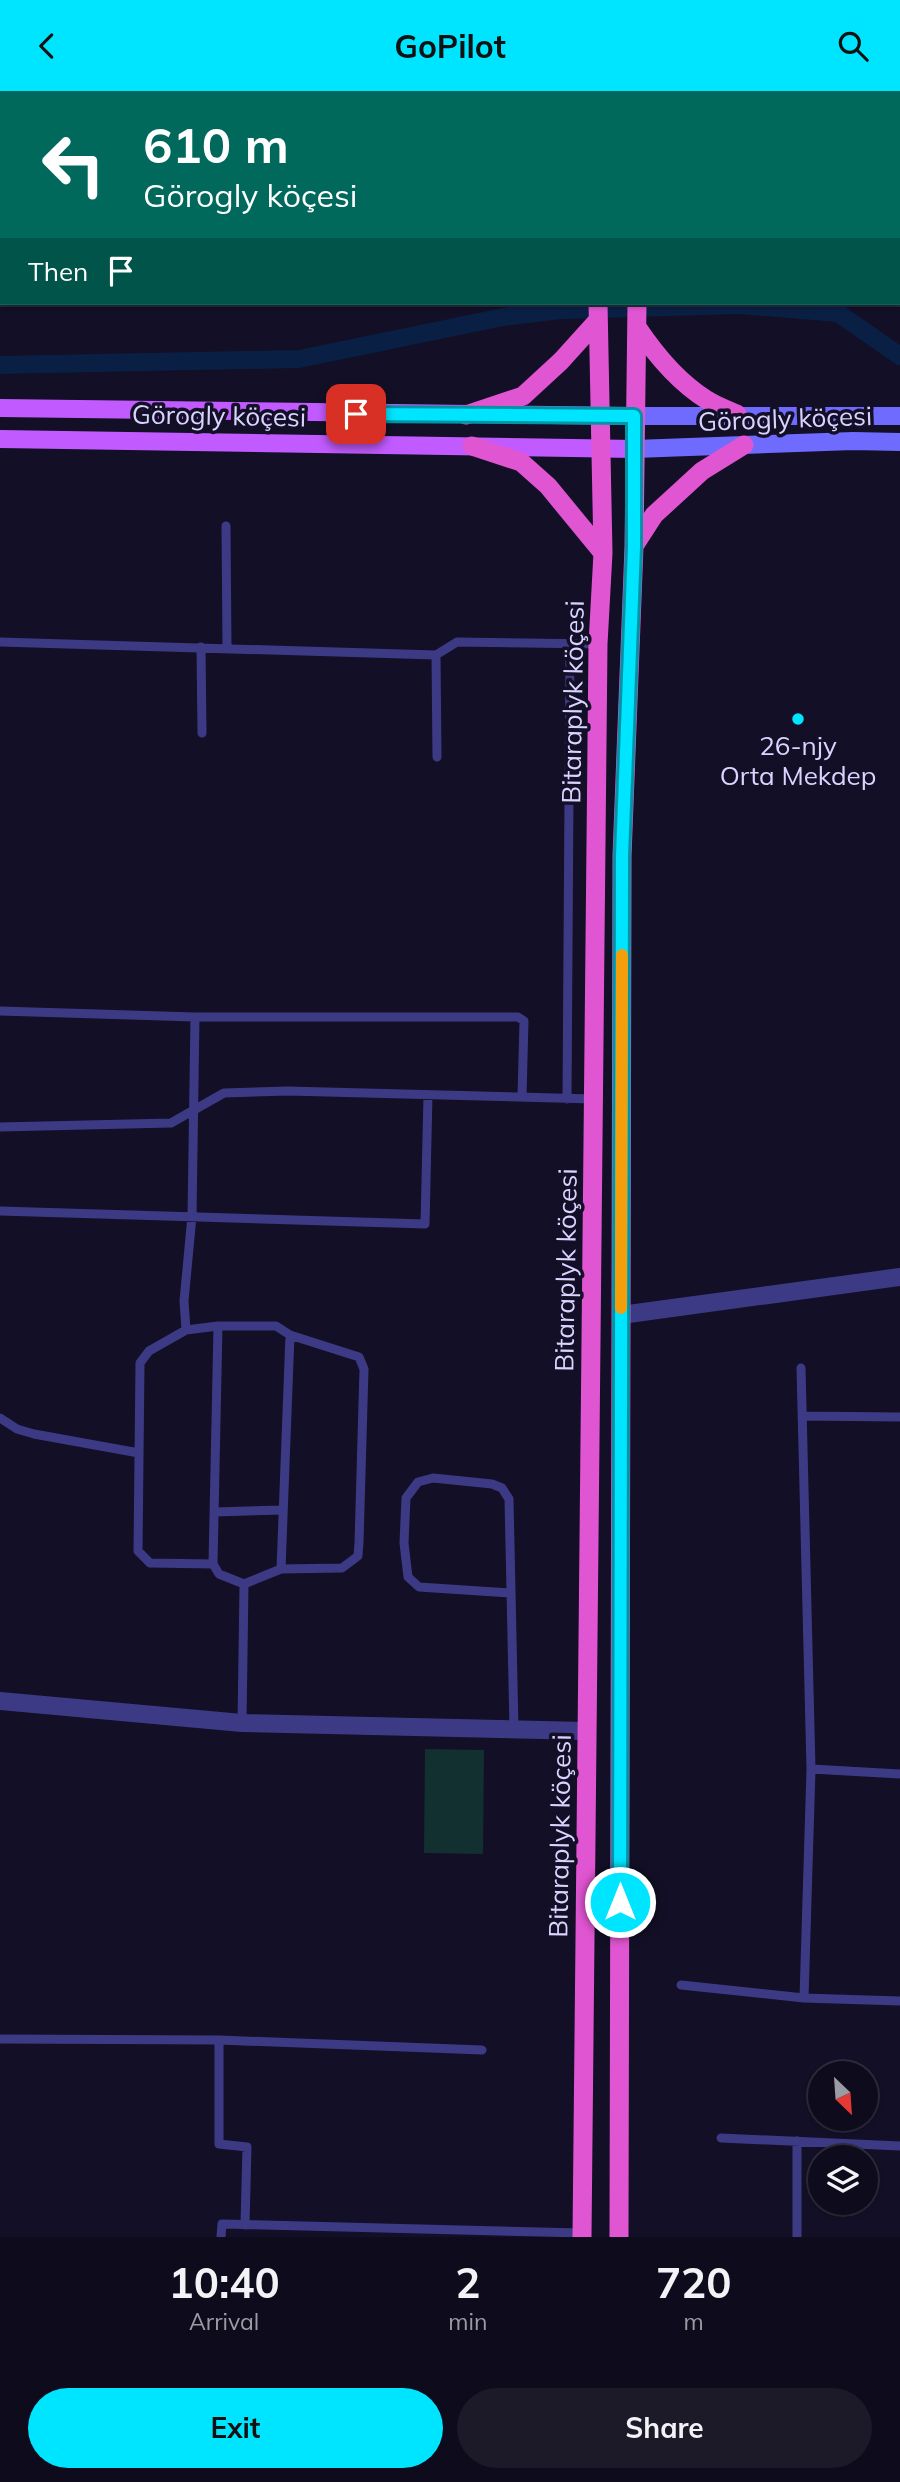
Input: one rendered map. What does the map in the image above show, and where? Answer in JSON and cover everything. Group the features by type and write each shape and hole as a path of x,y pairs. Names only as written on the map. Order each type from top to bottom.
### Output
{"highway":[{"name":"Bitaraplyk köçesi","path":"619,2237 622,856 634,547 634,416 641,339 637,305"},
{"path":"466,415 523,396 561,361 589,342 598,311"},
{"path":"641,339 674,373 706,400 737,415"},
{"name":"Bitaraplyk köçesi","path":"582,2235 598,644 603,553 600,415 589,342"},
{"path":"634,547 654,515 702,471 744,445"},
{"path":"472,446 521,462 548,485 603,553"}],"main road":[{"name":"Görogly köçesi","path":"0,408 466,415 900,416"},
{"name":"Görogly köçesi","path":"0,439 635,450 853,441 900,442"}],"street":[{"path":"621,1315 900,1277"},
{"path":"0,1701 242,1723 587,1731"}],"lane":[{"path":"226,526 227,648"},
{"path":"0,642 436,656 457,642 598,644"},
{"path":"567,1099 569,644"},
{"path":"201,647 202,733"},
{"path":"436,656 437,757"},
{"path":"0,1011 195,1017 518,1017 524,1021 522,1097"},
{"path":"186,1330 184,1301 192,1216 195,1017"},
{"path":"0,1127 171,1123 224,1093 288,1091 594,1099"},
{"path":"0,1211 425,1224 428,1095"},
{"path":"213,1564 150,1563 138,1551 140,1363 149,1351 186,1330 218,1326 276,1326 290,1335 349,1352 359,1357 364,1369 358,1556 342,1568 281,1569 244,1584 219,1574 213,1564 218,1326"},
{"path":"281,1569 290,1335"},
{"path":"801,1368 811,1769 804,1998"},
{"path":"802,1416 900,1417"},
{"path":"0,1417 17,1429 34,1434 139,1453"},
{"path":"510,1593 419,1587 408,1577 404,1543 406,1498 418,1482 433,1478 492,1484 502,1488 509,1499 514,1729"},
{"path":"215,1511 283,1510"},
{"path":"242,1723 244,1584"},
{"path":"811,1769 900,1775"},
{"path":"681,1985 804,1998 900,2001"},
{"path":"0,2039 219,2040 482,2050"},
{"path":"219,2040 219,2144 247,2147 245,2225"},
{"path":"721,2138 900,2145"},
{"path":"797,2141 797,2237"},
{"path":"221,2237 222,2224 582,2235"}],"green space":[{"path":"425,1749 484,1750 483,1854 424,1853"}],"waterway":[{"path":"0,365 299,359 503,317 561,310 740,305 838,313 900,356"}],"slow traffic":[{"path":"621,1308 622,955"}],"place":[{"name":"26-njy Orta Mekdep","path":"798,719"}],"route":[{"path":"356,414 634,416 634,547 622,856 620,1902"}]}
